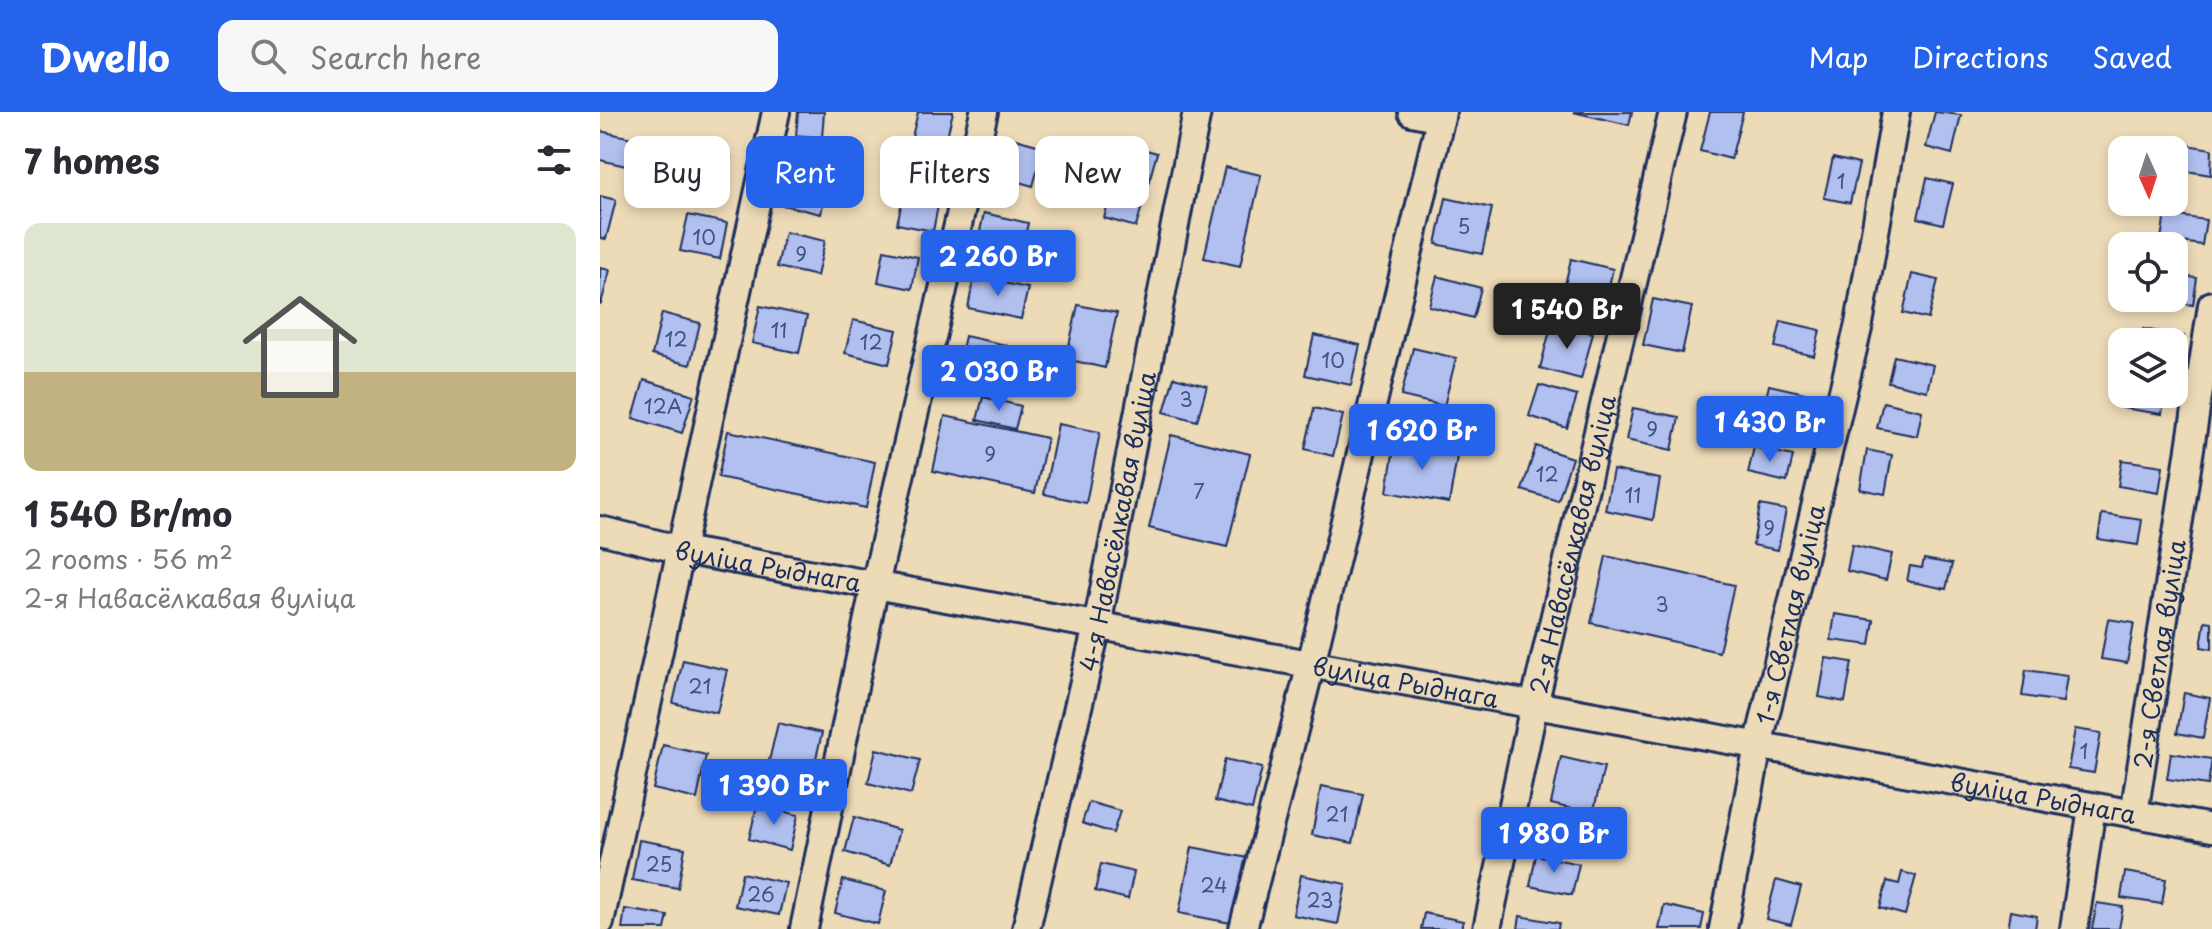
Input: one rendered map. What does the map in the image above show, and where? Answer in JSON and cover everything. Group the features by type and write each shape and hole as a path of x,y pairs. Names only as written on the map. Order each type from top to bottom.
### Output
{"street":[{"path":"600,922 776,112"},
{"path":"804,929 875,585 984,112"},
{"name":"4-я Навасёлкавая вуліца","path":"1026,929 1097,626 1197,112"},
{"path":"1243,929 1311,664 1442,115 1412,112"},
{"name":"2-я Навасёлкавая вуліца","path":"1487,929 1534,705 1673,112"},
{"name":"1-я Светлая вуліца","path":"1723,929 1758,746 1859,324 1896,112"},
{"name":"2-я Светлая вуліца","path":"2134,814 2212,305"},
{"name":"вуліца Рыднага","path":"600,530 682,550 2212,828"},
{"path":"2074,929 2092,807"}],"building":[{"path":"798,112 824,112 822,136 796,135"},
{"path":"918,112 953,112 947,136 912,136"},
{"path":"1573,112 1632,112 1629,125"},
{"path":"1710,112 1743,112 1731,159 1700,151"},
{"path":"1935,112 1961,115 1952,154 1926,147"},
{"path":"600,131 624,136 624,166 600,160"},
{"path":"1019,140 1035,144 1033,186 1019,182"},
{"path":"2188,145 2212,149 2211,175 2188,171"},
{"path":"1149,151 1157,153 1149,181"},
{"path":"1833,158 1859,164 1850,203 1824,198"},
{"path":"1225,167 1261,175 1240,266 1204,258"},
{"path":"1927,178 1953,184 1943,224 1918,218"},
{"path":"600,196 616,200 606,239 600,238"},
{"path":"1446,198 1492,208 1482,254 1436,244"},
{"path":"795,208 822,208 821,214"},
{"path":"901,208 938,208 933,231 897,224"},
{"path":"1107,208 1141,208 1136,227 1104,218"},
{"path":"984,213 1028,223 1021,255 977,245"},
{"path":"688,215 727,223 720,259 680,251"},
{"path":"2165,216 2206,220 2202,245 2188,243 2188,232 2162,232"},
{"path":"785,232 825,241 817,276 777,267"},
{"path":"884,250 918,257 912,289 878,282"},
{"path":"1571,259 1613,269 1605,303 1563,293"},
{"path":"600,268 610,270 601,304 600,304"},
{"path":"1912,274 1938,280 1928,319 1903,313"},
{"path":"1437,276 1481,288 1473,318 1429,306"},
{"path":"974,277 1028,288 1021,319 968,308"},
{"path":"2188,277 2197,278 2193,305 2188,304"},
{"path":"1653,299 1692,307 1682,353 1643,345"},
{"path":"1078,305 1117,313 1105,368 1066,359"},
{"path":"760,306 807,316 799,353 752,343"},
{"path":"662,313 700,323 690,365 652,355"},
{"path":"853,320 897,330 889,364 845,353"},
{"path":"1781,321 1820,330 1814,356 1775,347"},
{"path":"1552,323 1593,333 1581,379 1540,368"},
{"path":"1314,335 1360,345 1351,385 1305,375"},
{"path":"965,336 1006,345 997,385 956,376"},
{"path":"1413,348 1456,358 1444,406 1401,396"},
{"path":"1894,356 1933,365 1927,391 1888,382"},
{"path":"1174,377 1207,386 1197,421 1164,412"},
{"path":"644,380 694,395 682,433 633,418"},
{"path":"1539,385 1577,396 1567,428 1529,416"},
{"path":"1769,385 1809,394 1803,420 1763,411"},
{"path":"983,397 1021,406 1015,429 977,420"},
{"path":"1883,402 1922,411 1917,436 1877,428"},
{"path":"1314,408 1343,415 1333,456 1305,449"},
{"path":"1633,408 1679,417 1672,450 1626,440"},
{"path":"2122,408 2163,408 2162,414"},
{"path":"945,416 1047,438 1035,493 933,471"},
{"path":"1413,417 1439,421 1436,438 1410,434"},
{"path":"1058,424 1100,432 1086,503 1044,494"},
{"path":"728,431 875,462 866,508 718,477"},
{"path":"1171,435 1250,454 1227,547 1149,528"},
{"path":"1395,441 1458,451 1449,503 1387,492"},
{"path":"1536,446 1572,458 1558,501 1522,490"},
{"path":"1754,447 1793,456 1787,482 1748,473"},
{"path":"1867,450 1892,455 1885,494 1860,489"},
{"path":"2122,460 2163,466 2159,493 2118,486"},
{"path":"1613,470 1660,479 1653,520 1605,510"},
{"path":"1760,505 1786,510 1778,550 1753,545"},
{"path":"2102,514 2142,520 2138,545 2098,539"},
{"path":"1852,545 1892,554 1886,580 1847,571"},
{"path":"1606,556 1734,585 1719,652 1591,623"},
{"path":"1924,559 1952,564 1946,589 1907,581 1910,566 1922,568"},
{"path":"1835,614 1874,620 1870,645 1831,640"},
{"path":"2108,619 2134,623 2127,663 2101,659"},
{"path":"2205,621 2212,622 2212,649 2201,647"},
{"path":"1826,658 1852,662 1845,702 1819,697"},
{"path":"683,660 727,670 717,713 673,703"},
{"path":"2026,670 2067,676 2063,702 2022,696"},
{"path":"2184,693 2210,698 2203,738 2177,733"},
{"path":"778,723 822,733 813,771 769,761"},
{"path":"2075,729 2101,733 2094,773 2068,769"},
{"path":"663,745 706,755 697,799 653,789"},
{"path":"876,749 920,760 911,794 868,783"},
{"path":"2171,753 2212,759 2208,785 2167,779"},
{"path":"1561,757 1604,767 1593,814 1551,804"},
{"path":"1225,759 1262,768 1252,810 1215,801"},
{"path":"1321,786 1363,794 1353,843 1312,835"},
{"path":"1089,802 1120,811 1113,833 1082,823"},
{"path":"757,805 798,815 790,850 749,839"},
{"path":"854,817 899,830 890,865 845,852"},
{"path":"639,840 685,848 678,888 632,880"},
{"path":"1192,847 1248,858 1236,924 1179,913"},
{"path":"1536,855 1579,864 1572,895 1530,886"},
{"path":"1101,864 1134,872 1128,899 1095,891"},
{"path":"1902,872 1916,876 1905,915 1880,908 1887,881 1899,884"},
{"path":"2125,872 2166,879 2162,904 2121,898"},
{"path":"742,873 786,883 779,915 735,906"},
{"path":"1301,875 1346,884 1338,924 1293,915"},
{"path":"843,880 886,891 878,924 835,913"},
{"path":"1776,880 1801,887 1791,925 1766,919"},
{"path":"2097,903 2123,907 2119,929 2092,929"},
{"path":"1664,905 1704,914 1701,929 1659,929"},
{"path":"625,909 668,916 665,929 622,929"},
{"path":"2011,911 2037,916 2035,929 2008,929"},
{"path":"1424,913 1463,921 1461,929 1421,929"},
{"path":"1520,916 1559,923 1558,929 1518,929"}]}
